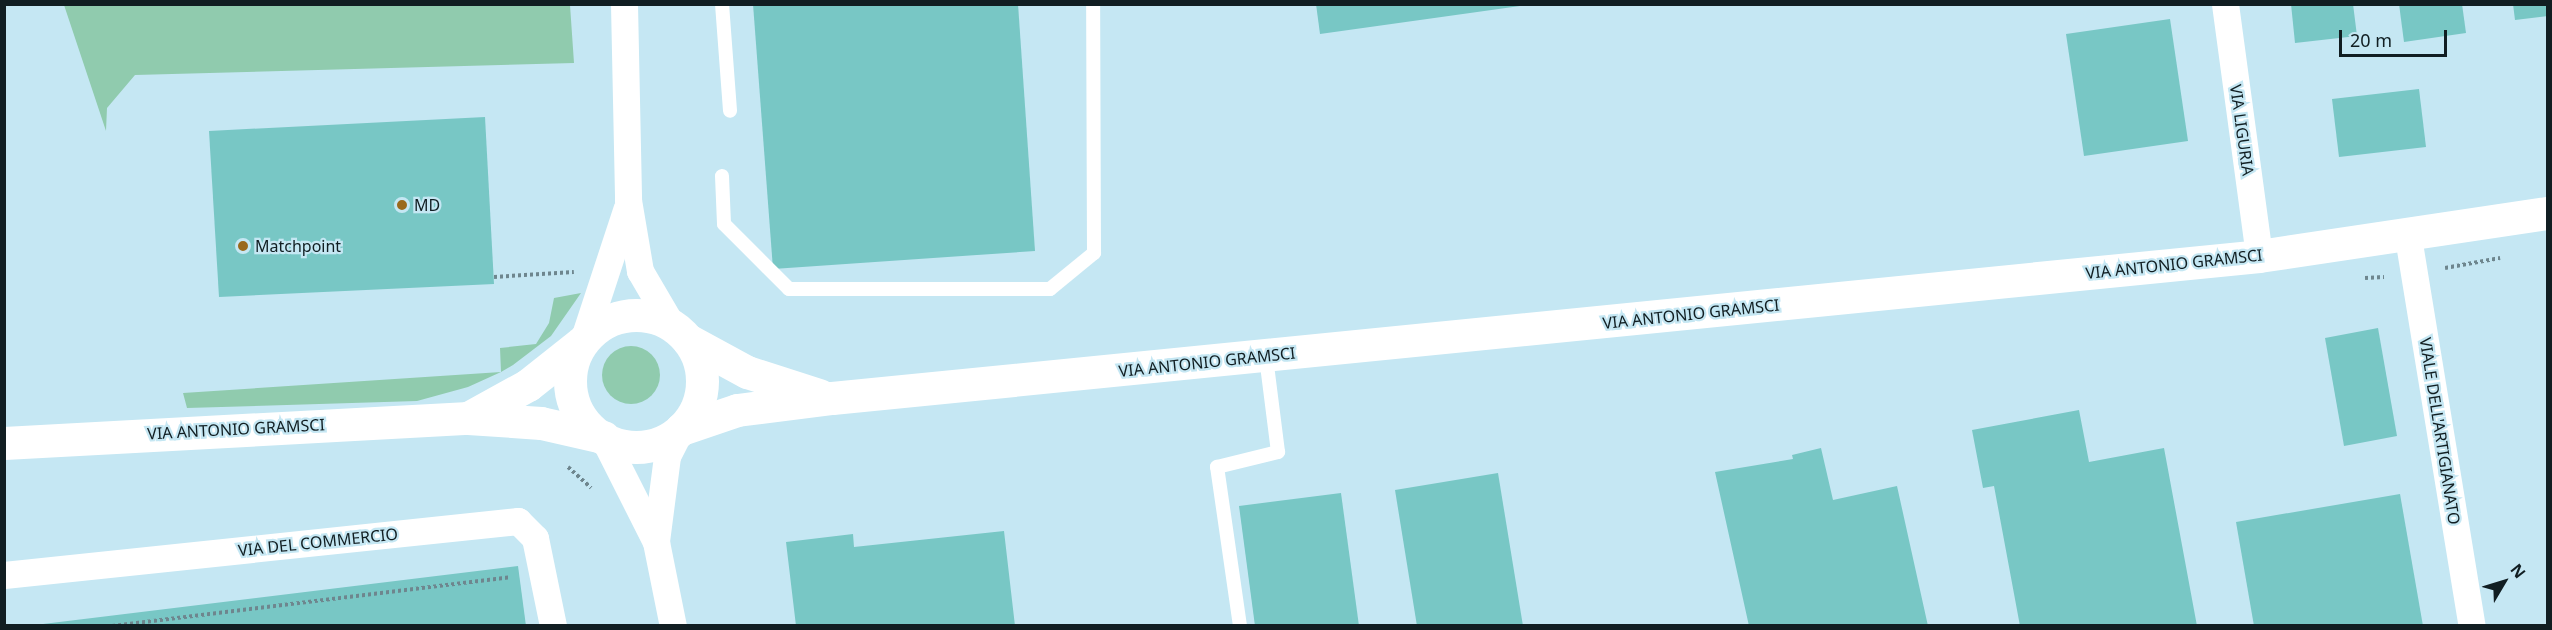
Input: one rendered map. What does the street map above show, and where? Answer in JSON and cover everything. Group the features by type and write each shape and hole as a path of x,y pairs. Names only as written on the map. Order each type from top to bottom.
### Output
{"street":[{"path":"624,4 628,200 640,271 680,332 702,382 695,410 681,429 667,456 656,542"},
{"name":"VIA LIGURIA","path":"2225,4 2259,256"},
{"path":"628,200 583,341 571,369 572,394 584,421 603,437 656,542 673,626"},
{"name":"VIA ANTONIO GRAMSCI","path":"681,429 738,410 832,399 2259,256 2408,237 2547,213"},
{"name":"VIALE DELL'ARTIGIANATO","path":"2408,237 2472,626"},
{"path":"583,341 622,316 644,315 680,332"},
{"name":"VIA ANTONIO GRAMSCI","path":"680,332 747,372 832,399"},
{"name":"VIA ANTONIO GRAMSCI","path":"468,418 528,385 583,341"},
{"name":"VIA ANTONIO GRAMSCI","path":"4,443 468,418 542,423 603,437"},
{"path":"603,437 644,446 681,429"},
{"name":"VIA DEL COMMERCIO","path":"4,575 518,521 535,538 553,626"}],"lane":[{"path":"722,4 730,111"},
{"path":"722,176 724,224 789,289 1050,289 1094,253 1093,4"},
{"path":"1240,626 1217,467 1278,452 1266,357"}],"path":[{"path":"559,462 597,495"},
{"path":"112,626 519,575"}],"green space":[{"path":"64,5 570,5 574,63 135,75 107,108 106,131"},
{"path":"581,293 551,336 501,372 500,348 536,344 549,323 554,298"},
{"path":"631,346 642,348 655,359 660,375 658,386 647,399 631,404 620,402 607,391 602,375 604,364 615,351"},
{"path":"501,372 468,387 417,401 187,408 183,393"}],"building":[{"path":"753,4 1018,4 1035,251 773,269"},
{"path":"1316,4 1520,4 1520,6 1320,34"},
{"path":"2291,4 2353,4 2357,36 2295,43"},
{"path":"2399,4 2462,4 2466,33 2404,42"},
{"path":"2513,4 2548,4 2548,16 2515,20"},
{"path":"2170,19 2188,141 2084,156 2066,34"},
{"path":"2419,89 2426,147 2339,157 2332,99"},
{"path":"485,117 494,284 219,297 209,131"},
{"path":"2378,328 2397,436 2344,446 2325,338"},
{"path":"2079,410 2089,462 2164,448 2197,626 2020,626 1994,486 1983,488 1972,430"},
{"path":"1821,448 1833,500 1897,486 1928,626 1749,626 1715,472 1793,459 1792,455"},
{"path":"1498,473 1523,626 1417,626 1395,490"},
{"path":"1341,493 1359,626 1255,626 1239,506"},
{"path":"2400,494 2423,626 2254,626 2236,522"},
{"path":"1004,531 1015,626 796,626 786,542 853,534 854,547"},
{"path":"518,566 526,626 43,626 43,624"}],"place":[{"name":"MD","path":"402,205"},
{"name":"Matchpoint","path":"243,246"}]}
